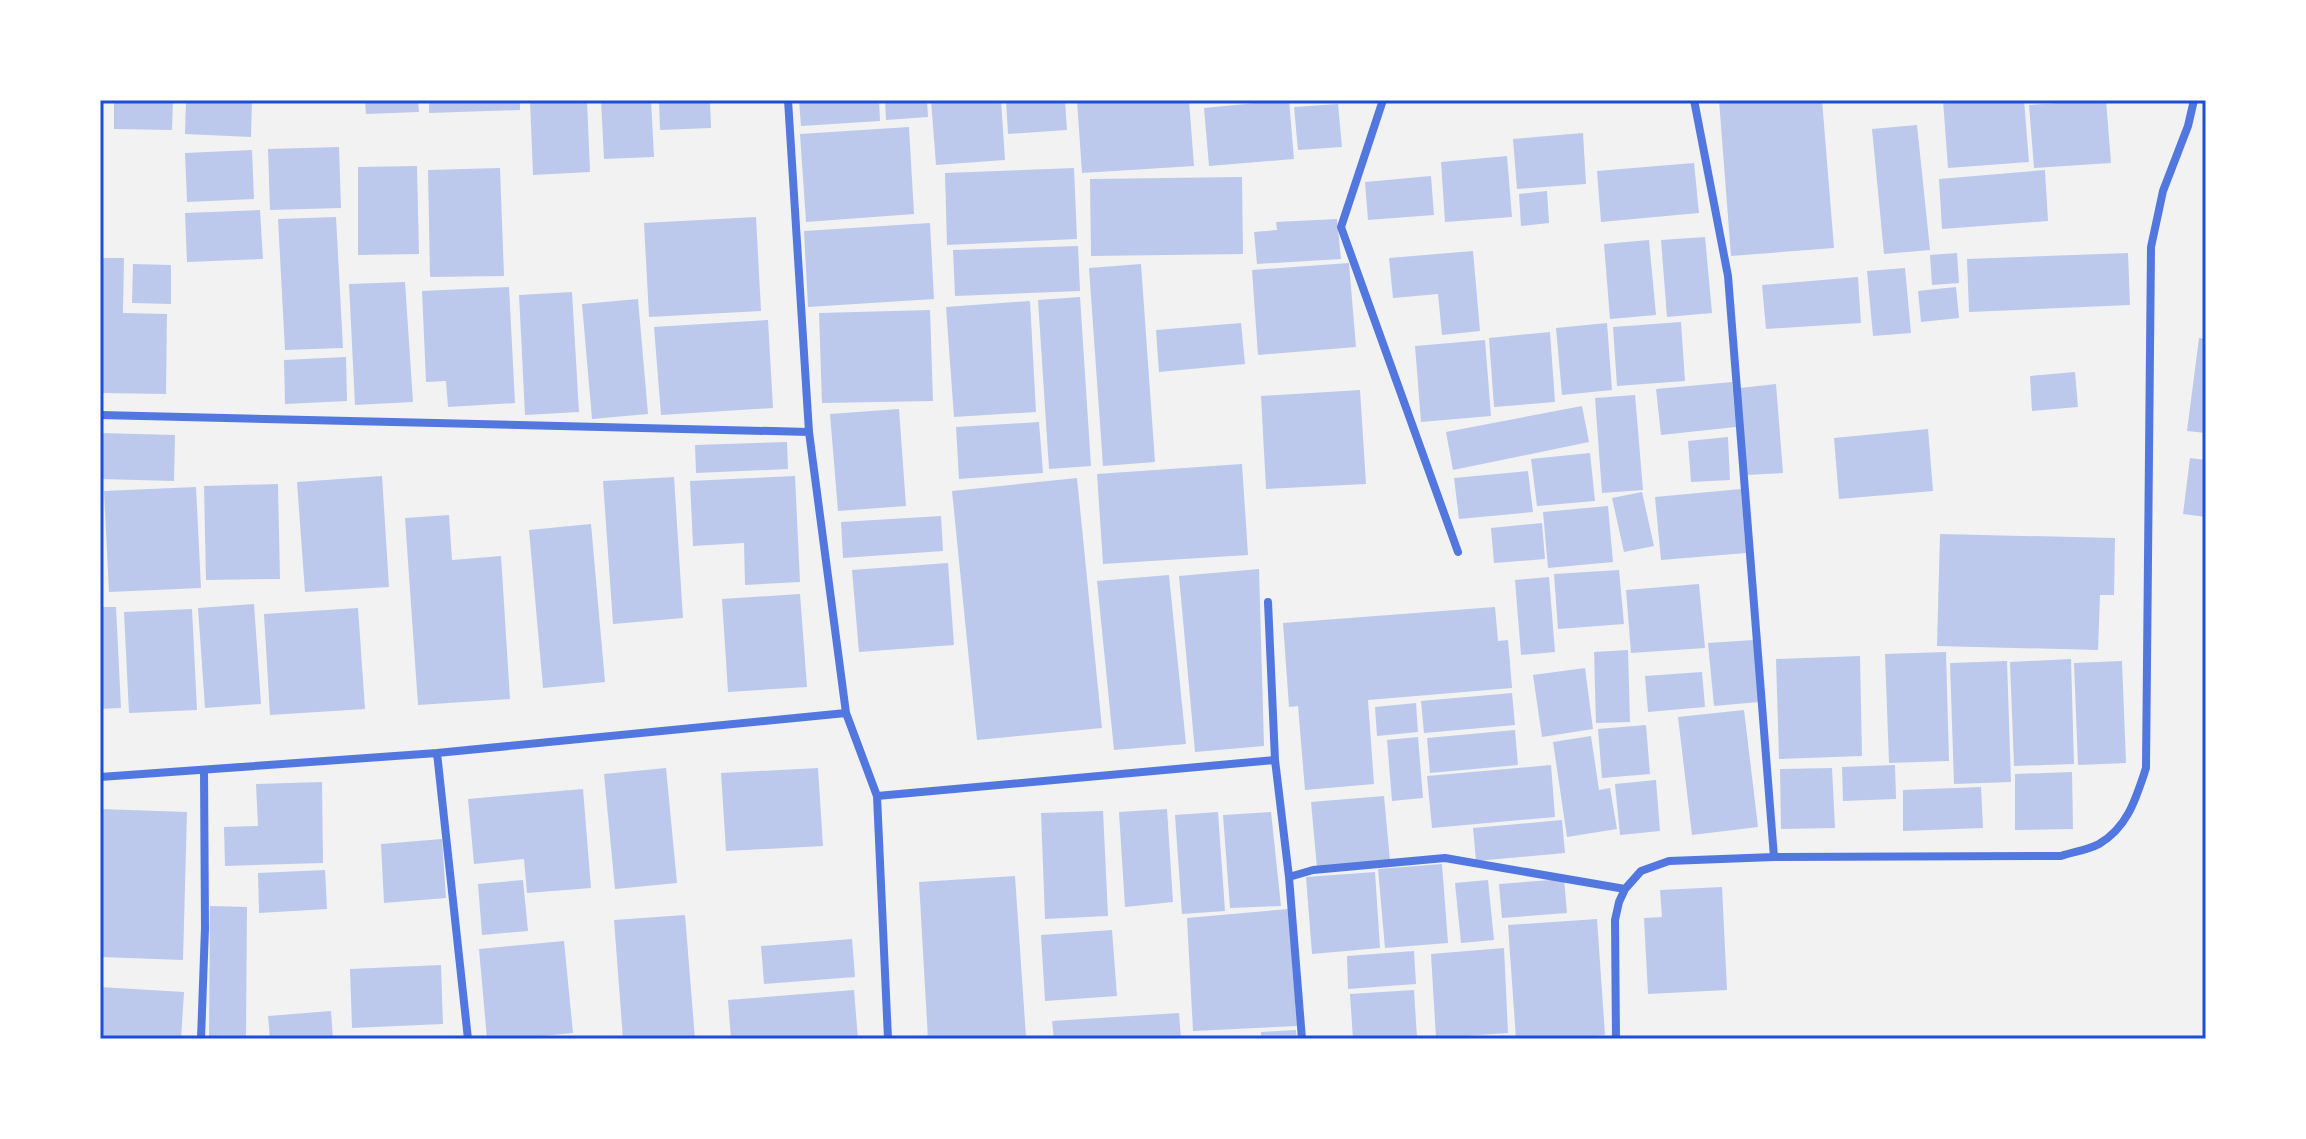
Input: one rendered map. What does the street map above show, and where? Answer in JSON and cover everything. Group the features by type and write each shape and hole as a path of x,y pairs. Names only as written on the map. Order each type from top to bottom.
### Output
{"street":[{"path":"788,100 809,432 846,713 877,796 888,1039"},
{"path":"1383,100 1341,227 1458,552"},
{"path":"1694,100 1728,276 1774,857"},
{"path":"1616,1039 1615,920 1625,889 1641,871 1669,861 1774,857 2061,856 2098,844 2123,824 2146,768 2151,247 2163,191 2188,126 2194,100"},
{"path":"100,415 809,432"},
{"path":"1268,602 1275,760 1289,877 1302,1039"},
{"path":"100,777 437,753 846,713"},
{"path":"437,753 468,1039"},
{"path":"877,796 1275,760"},
{"path":"201,1039 205,928 204,770"},
{"path":"1289,877 1313,870 1445,858 1625,889"}],"building":[{"path":"114,100 173,100 172,130 114,129"},
{"path":"186,100 252,100 251,137 185,134"},
{"path":"365,100 418,100 419,112 366,114"},
{"path":"429,100 520,100 520,110 429,113"},
{"path":"530,100 587,100 590,172 533,175"},
{"path":"601,100 651,100 654,157 604,159"},
{"path":"659,100 710,100 711,128 660,130"},
{"path":"799,100 879,100 880,121 801,126"},
{"path":"885,100 927,100 928,117 886,120"},
{"path":"931,100 1001,100 1005,160 936,165"},
{"path":"1006,100 1065,100 1067,130 1008,134"},
{"path":"1077,100 1189,100 1194,166 1082,173"},
{"path":"1289,100 1294,159 1209,166 1204,108"},
{"path":"1719,100 1822,100 1834,248 1731,256"},
{"path":"1943,100 2024,100 2029,162 1948,168"},
{"path":"2106,100 2111,163 2034,168 2029,105"},
{"path":"1338,104 1342,147 1298,150 1294,107"},
{"path":"1917,125 1930,250 1884,254 1872,129"},
{"path":"909,127 914,214 806,222 800,134"},
{"path":"1583,133 1586,184 1517,189 1513,139"},
{"path":"339,147 341,208 270,210 268,149"},
{"path":"252,150 254,199 187,202 185,153"},
{"path":"1507,156 1512,217 1445,222 1441,162"},
{"path":"1694,163 1699,213 1601,222 1597,171"},
{"path":"417,166 419,254 358,255 358,167"},
{"path":"500,168 504,276 430,277 428,170"},
{"path":"1074,168 1077,239 947,245 945,173"},
{"path":"2045,170 2048,221 1942,229 1939,179"},
{"path":"1431,176 1434,215 1368,220 1365,182"},
{"path":"1242,177 1243,254 1091,256 1090,179"},
{"path":"1547,191 1549,223 1521,226 1519,194"},
{"path":"260,210 263,259 187,262 185,213"},
{"path":"336,217 343,348 285,350 278,219"},
{"path":"756,217 761,311 649,317 644,223"},
{"path":"1337,219 1341,259 1257,264 1254,232 1277,230 1276,222"},
{"path":"930,223 934,299 808,307 804,231"},
{"path":"1705,237 1712,313 1667,317 1661,240"},
{"path":"1649,240 1656,315 1610,319 1604,244"},
{"path":"1078,246 1080,291 955,296 953,250"},
{"path":"1473,251 1480,331 1442,335 1438,294 1393,298 1389,258"},
{"path":"1957,253 1959,283 1932,285 1930,255"},
{"path":"2128,253 2130,305 1969,312 1967,259"},
{"path":"100,258 124,258 123,313 167,314 166,394 102,393"},
{"path":"1349,263 1356,347 1258,355 1252,270"},
{"path":"133,264 171,265 171,304 132,303"},
{"path":"1141,264 1155,462 1103,466 1089,268"},
{"path":"1905,268 1911,333 1873,336 1867,271"},
{"path":"1858,277 1861,323 1766,329 1762,285"},
{"path":"405,282 413,402 355,405 349,284"},
{"path":"509,287 515,403 448,407 446,381 426,382 422,291"},
{"path":"1956,287 1959,318 1921,322 1918,291"},
{"path":"572,292 579,412 525,415 519,295"},
{"path":"1080,297 1091,466 1049,469 1038,300"},
{"path":"638,299 648,414 592,419 582,304"},
{"path":"1030,301 1036,412 954,417 946,307"},
{"path":"930,310 933,401 822,403 819,313"},
{"path":"768,320 773,408 661,415 654,327"},
{"path":"1681,322 1685,381 1617,386 1613,327"},
{"path":"1241,323 1245,364 1159,372 1156,330"},
{"path":"1607,323 1612,390 1562,395 1556,328"},
{"path":"1550,332 1555,402 1494,407 1489,338"},
{"path":"2199,338 2206,339 2206,433 2187,431"},
{"path":"1485,340 1491,416 1421,422 1415,346"},
{"path":"346,357 347,401 285,404 284,360"},
{"path":"2075,372 2078,407 2032,411 2030,376"},
{"path":"1732,382 1736,427 1661,435 1656,389"},
{"path":"1776,384 1783,473 1746,475 1740,388"},
{"path":"1360,390 1366,484 1266,489 1261,396"},
{"path":"1635,395 1643,490 1602,493 1595,398"},
{"path":"1582,406 1589,442 1453,470 1446,432"},
{"path":"899,409 906,506 838,511 830,414"},
{"path":"1039,422 1043,473 959,479 956,427"},
{"path":"1928,429 1933,491 1839,499 1834,438"},
{"path":"100,433 175,435 174,481 100,479"},
{"path":"1728,437 1730,480 1691,482 1688,441"},
{"path":"787,442 788,469 696,473 695,445"},
{"path":"1590,453 1595,501 1537,506 1531,459"},
{"path":"2190,458 2206,460 2206,517 2183,514"},
{"path":"1242,464 1248,555 1103,564 1097,474"},
{"path":"1528,471 1533,512 1459,519 1454,478"},
{"path":"382,476 389,587 305,592 297,482"},
{"path":"795,476 800,582 745,585 744,543 693,546 690,481"},
{"path":"674,477 683,618 613,624 603,481"},
{"path":"1077,478 1102,728 977,740 952,491"},
{"path":"278,484 280,579 206,580 204,486"},
{"path":"196,487 201,588 109,592 104,491"},
{"path":"1741,489 1746,553 1661,560 1655,497"},
{"path":"1642,492 1654,546 1624,552 1612,498"},
{"path":"1608,506 1613,562 1548,568 1543,512"},
{"path":"449,515 452,560 501,556 510,699 418,705 405,518"},
{"path":"941,516 943,551 843,558 841,522"},
{"path":"1542,523 1545,559 1494,563 1491,528"},
{"path":"591,524 605,682 543,688 529,530"},
{"path":"1940,534 2115,538 2114,595 2100,595 2098,650 1937,646"},
{"path":"948,563 954,645 859,652 852,570"},
{"path":"1259,569 1264,746 1195,752 1179,576"},
{"path":"1619,570 1624,624 1558,629 1554,574"},
{"path":"1169,575 1186,744 1114,750 1097,581"},
{"path":"1549,577 1555,652 1521,655 1515,580"},
{"path":"1699,584 1705,648 1631,653 1626,590"},
{"path":"800,594 807,687 728,692 722,599"},
{"path":"254,604 261,704 205,708 198,608"},
{"path":"100,607 116,607 121,708 100,709"},
{"path":"1495,607 1498,641 1508,640 1512,688 1368,700 1374,784 1305,790 1298,706 1289,707 1283,623"},
{"path":"358,608 365,709 270,715 264,614"},
{"path":"192,609 197,710 129,713 124,612"},
{"path":"1754,640 1759,702 1714,706 1708,643"},
{"path":"1628,650 1630,722 1596,723 1594,652"},
{"path":"1946,652 1949,761 1889,763 1885,654"},
{"path":"1860,656 1862,756 1779,759 1776,659"},
{"path":"2071,659 2074,764 2014,766 2010,662"},
{"path":"2007,661 2011,782 1954,784 1950,663"},
{"path":"2122,661 2126,763 2078,765 2074,663"},
{"path":"1585,668 1593,729 1542,737 1533,675"},
{"path":"1702,672 1705,707 1648,712 1645,676"},
{"path":"1512,693 1515,725 1424,733 1421,701"},
{"path":"1416,703 1418,732 1377,736 1375,707"},
{"path":"1744,710 1758,827 1692,835 1678,717"},
{"path":"1646,725 1650,774 1602,778 1598,729"},
{"path":"1515,730 1518,765 1430,773 1427,738"},
{"path":"1591,736 1599,790 1610,788 1617,829 1567,837 1553,742"},
{"path":"1418,737 1423,798 1392,801 1387,740"},
{"path":"1551,765 1555,817 1432,828 1427,776"},
{"path":"1895,765 1896,799 1843,801 1842,767"},
{"path":"666,768 677,883 615,889 604,774"},
{"path":"818,768 823,846 726,851 721,773"},
{"path":"1832,768 1835,828 1781,829 1780,769"},
{"path":"2072,772 2073,829 2015,830 2015,774"},
{"path":"1656,780 1660,831 1620,835 1615,784"},
{"path":"322,782 323,863 225,866 224,827 258,826 256,784"},
{"path":"1981,787 1983,828 1903,831 1903,790"},
{"path":"583,789 591,888 527,893 524,859 474,864 468,799"},
{"path":"1384,796 1390,861 1317,868 1311,802"},
{"path":"100,809 187,812 183,960 100,957"},
{"path":"1167,809 1173,902 1125,907 1119,812"},
{"path":"1103,811 1108,916 1045,919 1041,813"},
{"path":"1218,812 1225,911 1182,914 1175,815"},
{"path":"1271,812 1281,906 1230,908 1223,815"},
{"path":"1562,820 1565,853 1476,861 1473,828"},
{"path":"442,839 446,898 384,903 381,844"},
{"path":"1442,864 1448,943 1385,948 1378,869"},
{"path":"325,870 327,909 259,913 258,873"},
{"path":"1375,872 1380,948 1312,954 1306,877"},
{"path":"1015,876 1026,1037 928,1039 919,882"},
{"path":"1564,879 1567,913 1502,918 1499,884"},
{"path":"523,880 528,931 482,935 478,884"},
{"path":"1488,880 1494,940 1461,943 1455,883"},
{"path":"1722,887 1727,990 1648,994 1644,918 1662,917 1660,890"},
{"path":"210,906 247,907 246,1039 209,1039"},
{"path":"1288,909 1297,1026 1193,1031 1187,918"},
{"path":"685,915 695,1039 623,1039 614,920"},
{"path":"1597,919 1605,1035 1516,1039 1508,925"},
{"path":"1112,930 1117,996 1045,1001 1041,935"},
{"path":"852,939 855,977 764,984 761,946"},
{"path":"564,941 573,1033 487,1039 479,949"},
{"path":"1504,948 1508,1033 1436,1038 1431,954"},
{"path":"1414,951 1416,984 1348,989 1347,956"},
{"path":"441,965 443,1024 352,1028 350,969"},
{"path":"100,987 184,992 181,1039 100,1039"},
{"path":"854,990 858,1039 731,1039 728,1000"},
{"path":"1414,990 1417,1038 1353,1039 1350,994"},
{"path":"331,1011 333,1039 270,1039 268,1016"},
{"path":"1179,1013 1181,1039 1054,1039 1052,1021"},
{"path":"1296,1030 1297,1039 1261,1039 1261,1032"}]}
